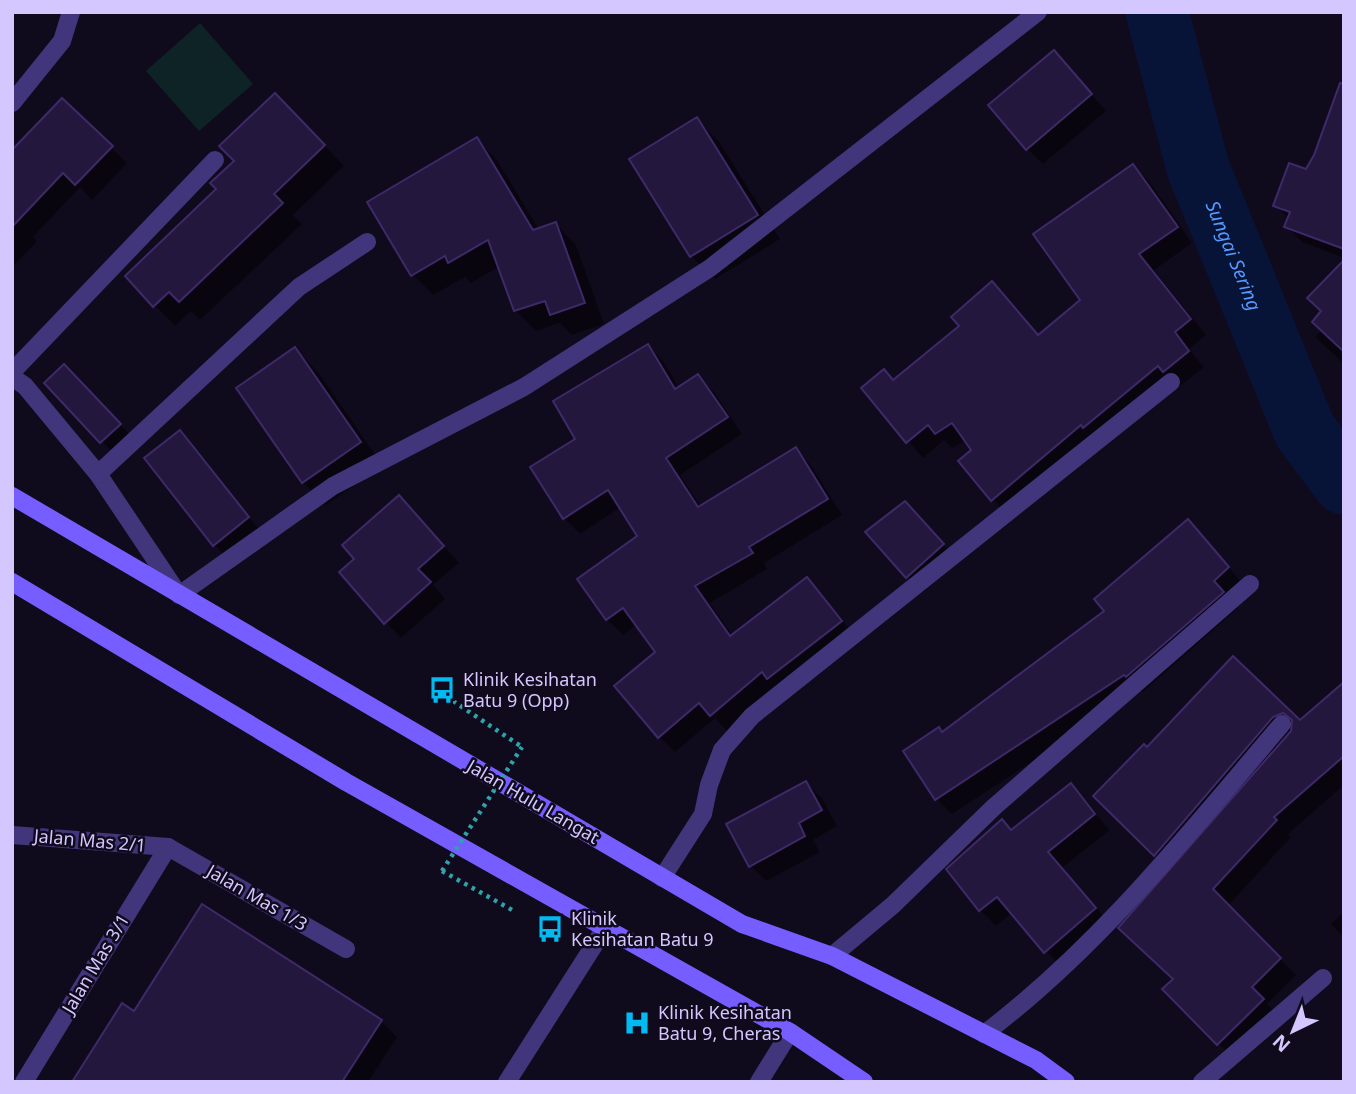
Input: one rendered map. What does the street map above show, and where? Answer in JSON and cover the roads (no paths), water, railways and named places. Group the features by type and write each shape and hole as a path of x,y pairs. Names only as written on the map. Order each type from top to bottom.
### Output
{"main road":[{"name":"Jalan Hulu Langat","path":"12,496 742,924 832,956 1036,1060 1066,1082"},
{"path":"12,582 346,782 790,1032 864,1082"}],"street":[{"path":"12,103 62,41 71,12"},
{"path":"12,377 25,386 98,474 179,595 333,486 524,387 710,268 1038,12"},
{"path":"12,372 215,160"},
{"path":"98,474 299,287 367,242"},
{"path":"662,878 703,814 709,785 722,750 752,716 1171,382"},
{"path":"832,956 892,905 994,807 1250,584"},
{"path":"984,1034 1026,1002 1134,896 1282,724"},
{"name":"Jalan Mas 2/1","path":"12,835 168,847"},
{"name":"Jalan Mas 1/3","path":"168,847 346,948"},
{"name":"Jalan Mas 3/1","path":"24,1082 168,847"},
{"path":"507,1082 605,929"},
{"path":"1202,1082 1322,978"},
{"path":"759,1082 790,1032"}],"waterway":[{"name":"Sungai Sering","path":"1157,12 1198,168 1305,431 1344,483"}],"place":[{"name":"Klinik Kesihatan Batu 9 (Opp)","path":"442,690"},
{"name":"Klinik Kesihatan Batu 9","path":"550,929"},
{"name":"Klinik Kesihatan Batu 9, Cheras","path":"637,1023"}]}
